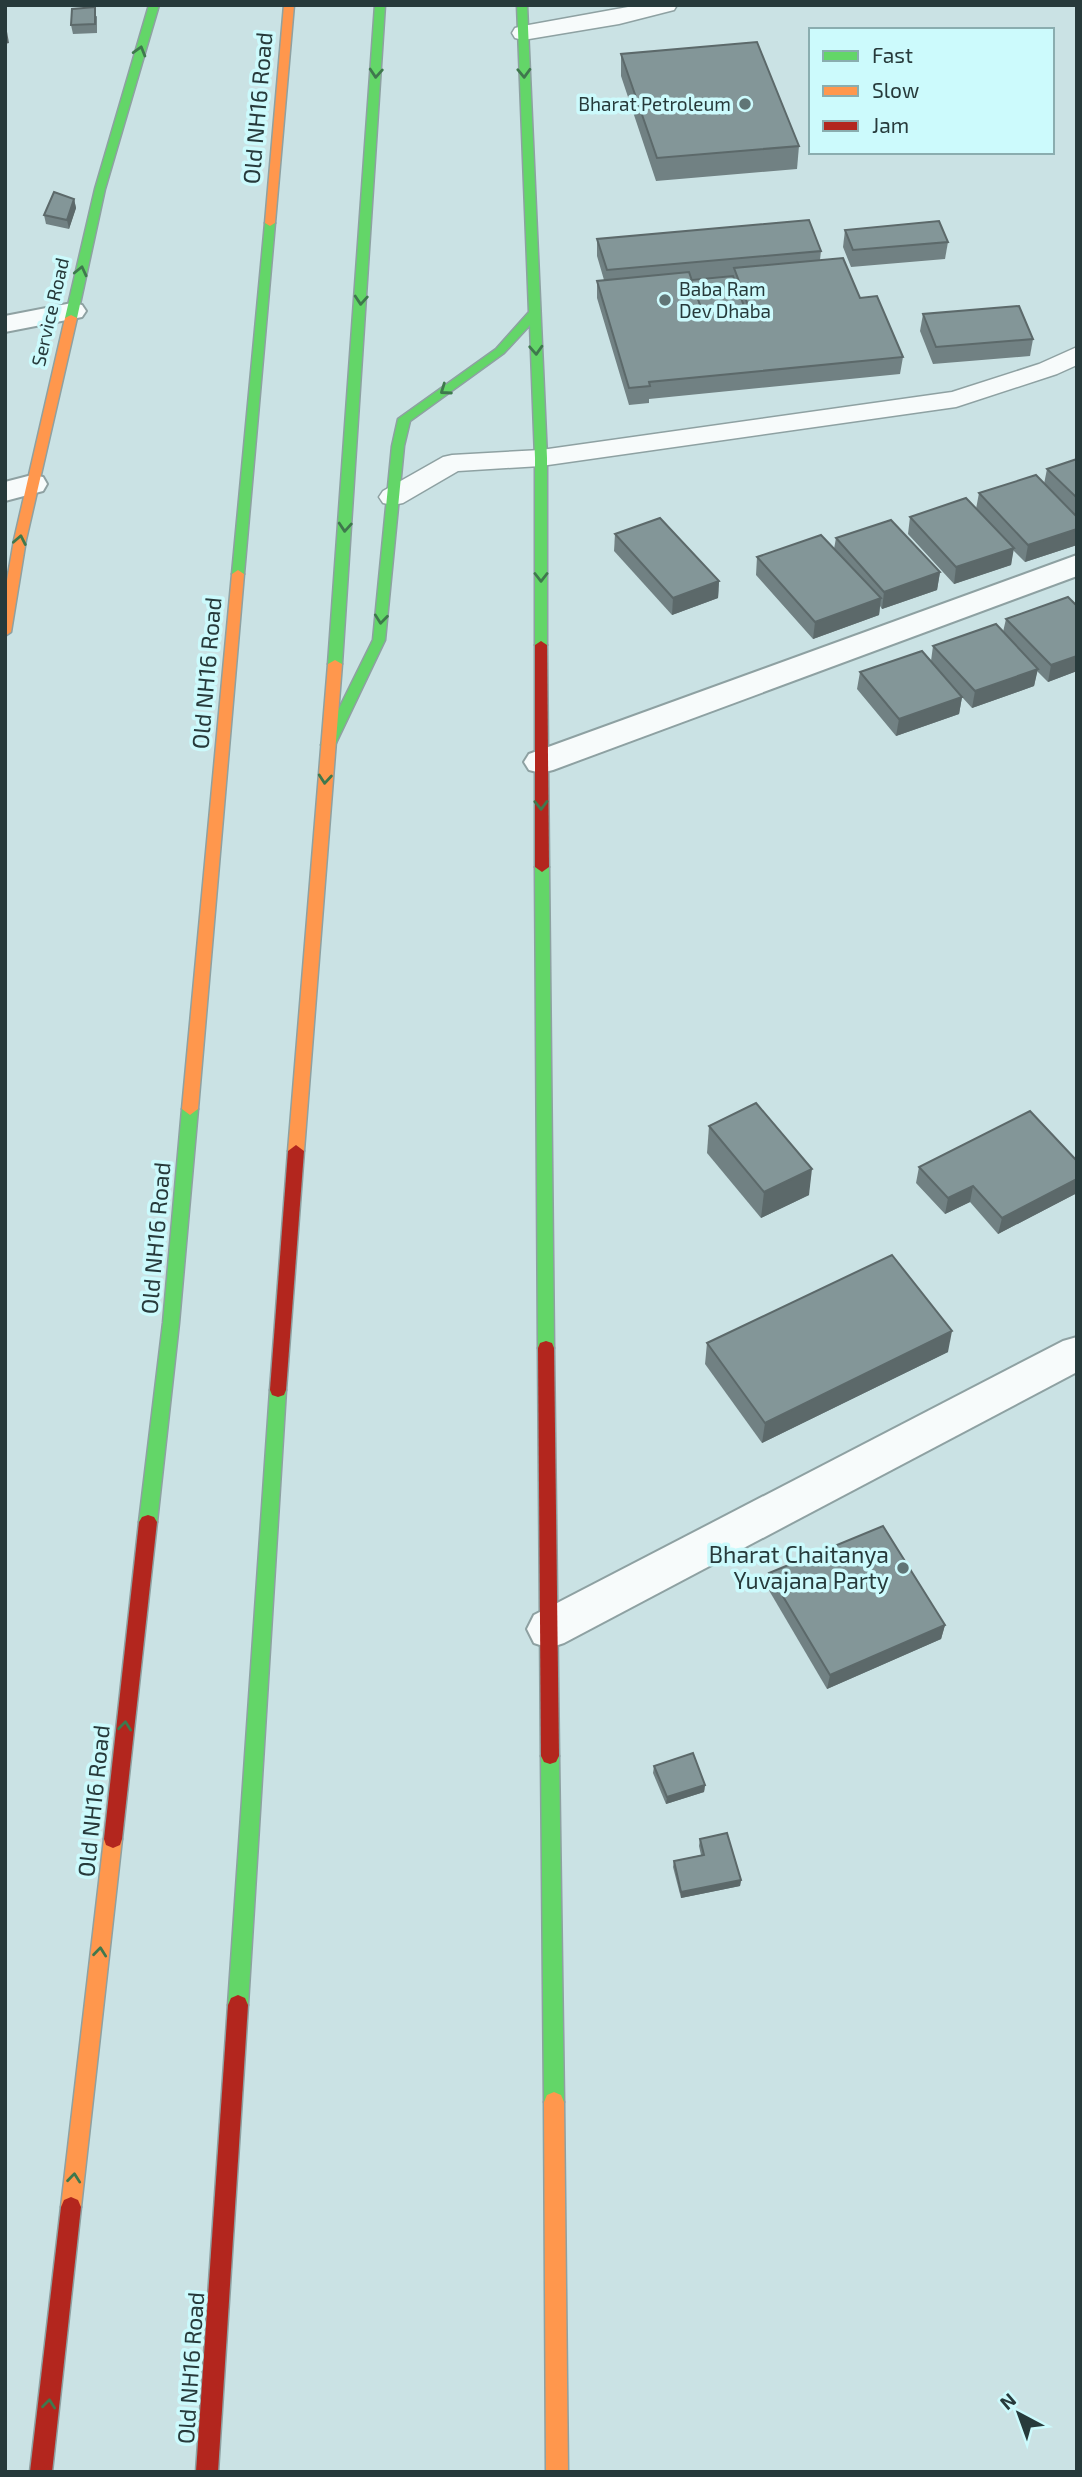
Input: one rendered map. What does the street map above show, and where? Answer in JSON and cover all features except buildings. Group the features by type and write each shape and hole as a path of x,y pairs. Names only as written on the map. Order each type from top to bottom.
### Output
{"main road":[{"name":"Service Road","path":"5,632 20,540 19,488 72,311 100,189 154,5"},
{"name":"Old NH16 Road","path":"41,2472 171,1323 289,5"},
{"name":"Old NH16 Road","path":"207,2472 282,1327 351,456 380,5"},
{"path":"522,5 541,458 541,762 557,2472"},
{"path":"328,746 379,640 398,446 404,419 500,351 534,314"}],"street":[{"path":"5,324 72,311"},
{"path":"541,762 1077,565"},
{"path":"550,1629 1077,1353"}],"lane":[{"path":"523,33 619,17 666,5"},
{"path":"394,497 452,463 541,458 956,398 1048,369 1077,355"}],"traffic: fast":[{"path":"71,318 100,189 154,5"},
{"path":"335,664 380,5"},
{"path":"522,5 541,458 541,645"},
{"path":"238,574 270,223"},
{"path":"328,745 379,640 398,446 404,419 500,351 534,314"},
{"path":"542,867 546,1348"},
{"path":"148,1522 171,1323 190,1109"},
{"path":"238,2005 278,1390"},
{"path":"550,1756 554,2102"}],"traffic: slow":[{"path":"270,223 289,5"},
{"path":"5,632 20,540 71,318"},
{"path":"190,1109 238,574"},
{"path":"296,1151 335,664"},
{"path":"71,2207 113,1839"},
{"path":"554,2102 557,2472"}],"traffic: jam":[{"path":"541,645 542,867"},
{"path":"278,1390 296,1151"},
{"path":"546,1348 550,1756"},
{"path":"113,1839 148,1522"},
{"path":"207,2472 238,2005"},
{"path":"41,2472 71,2207"}],"place":[{"name":"Bharat Petroleum","path":"745,104"},
{"name":"Baba Ram Dev Dhaba","path":"665,300"},
{"name":"Bharat Chaitanya Yuvajana Party","path":"903,1568"}]}
